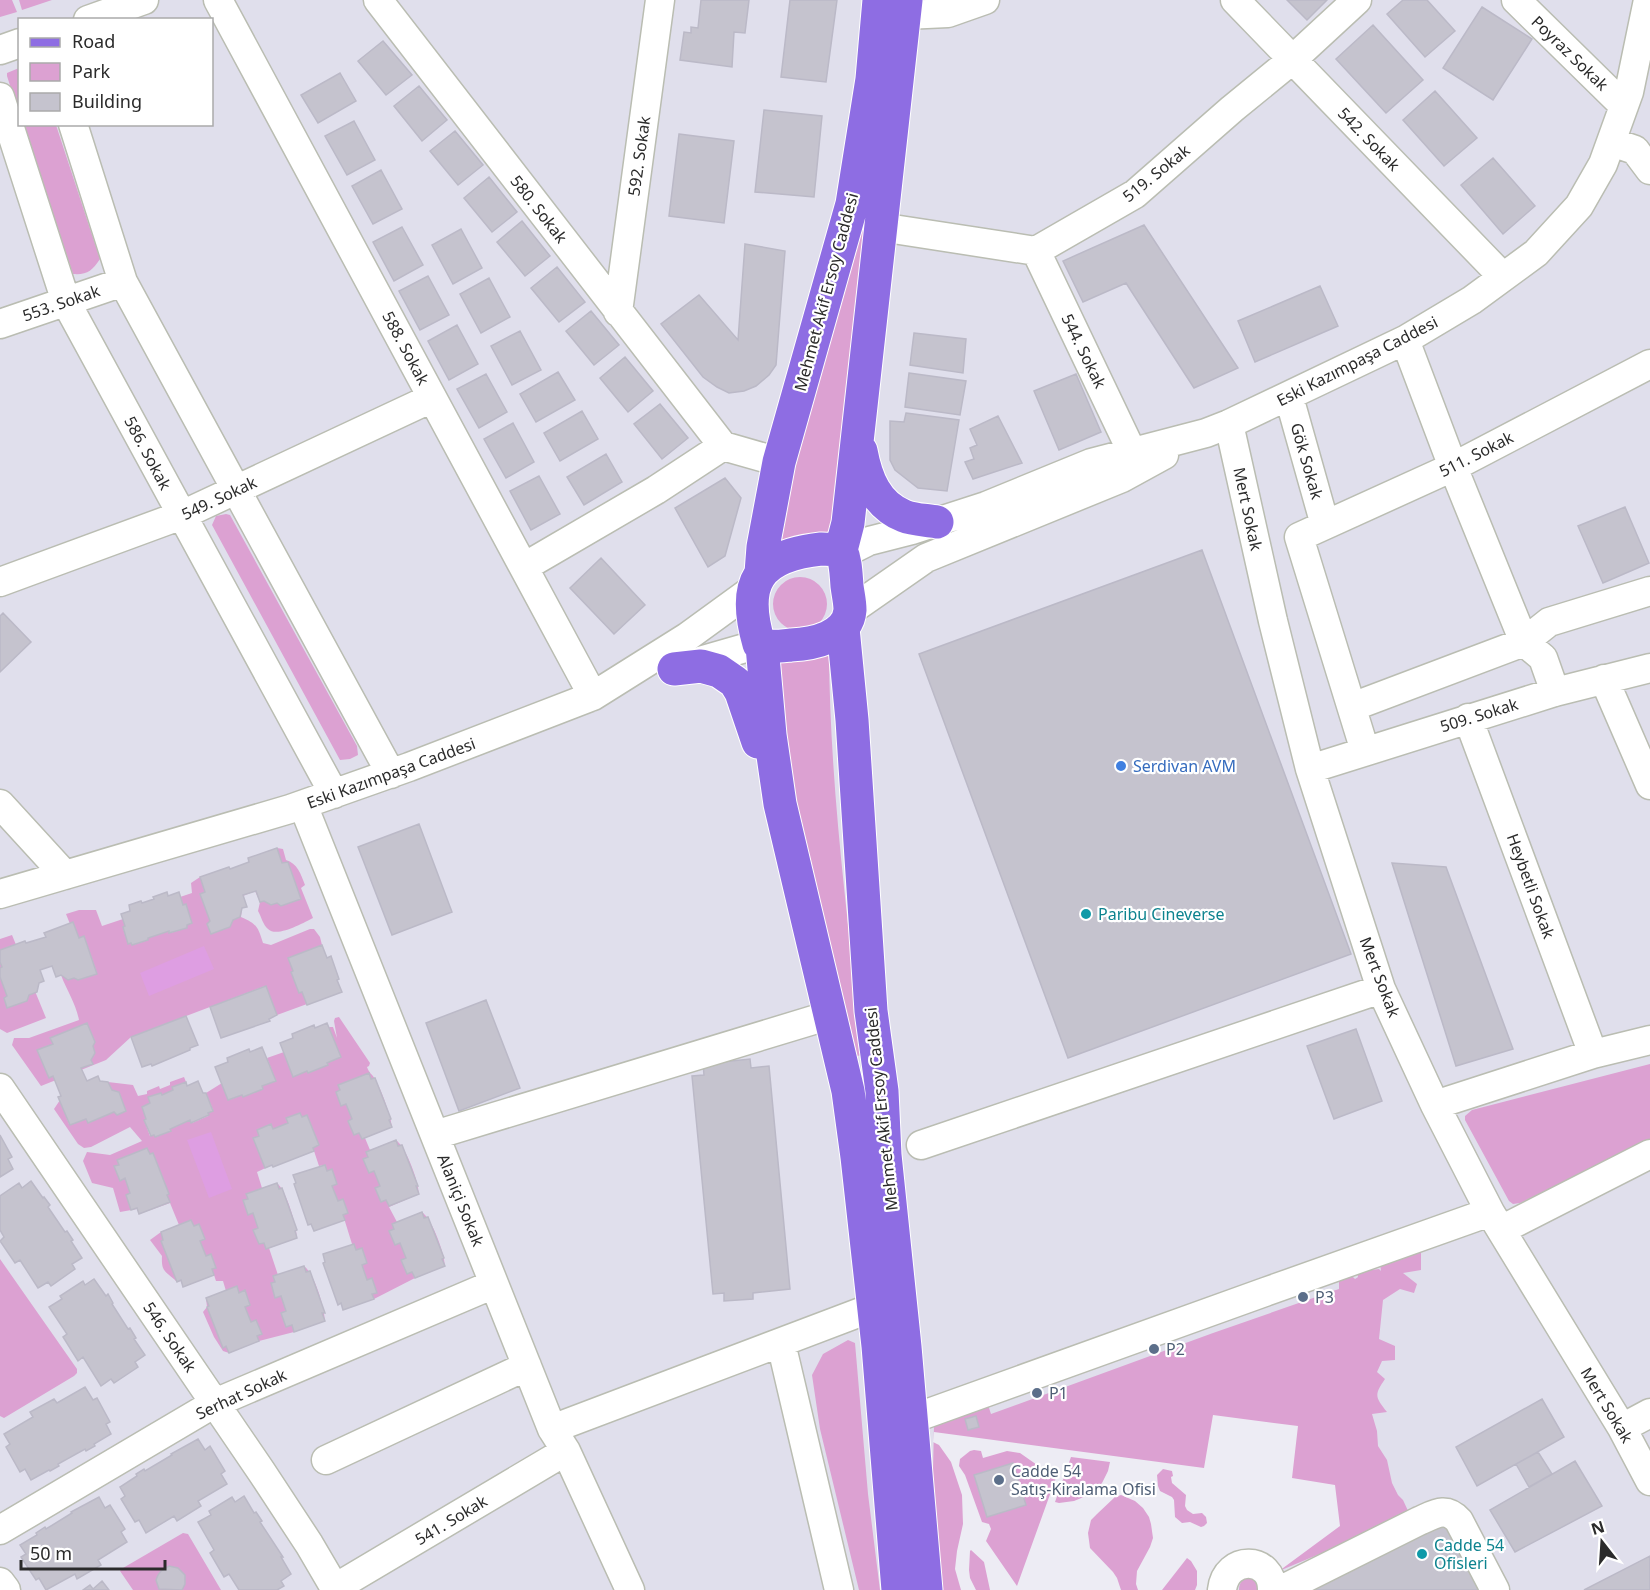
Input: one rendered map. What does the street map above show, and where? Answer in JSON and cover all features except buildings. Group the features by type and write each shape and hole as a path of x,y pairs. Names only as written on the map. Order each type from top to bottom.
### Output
{"main road":[{"name":"Mehmet Akif Ersoy Caddesi","path":"842,552 848,523 880,227 897,5"},
{"name":"Mehmet Akif Ersoy Caddesi","path":"759,569 779,462 852,204 872,79 897,5"},
{"path":"858,435 866,476 876,494 889,507 904,516 937,522"},
{"path":"821,549 842,552 846,566 847,619 822,640 804,644 760,645 754,629 751,601 759,569 786,555 802,551 821,549"},
{"name":"Mehmet Akif Ersoy Caddesi","path":"847,619 871,1011 882,1091 885,1155 912,1419 926,1590"},
{"name":"Mehmet Akif Ersoy Caddesi","path":"760,645 780,804 848,1091 874,1307 898,1590"},
{"path":"674,669 701,666 719,671 735,682 741,692 780,804"}],"street":[{"path":"94,18 144,0"},
{"name":"588. Sokak","path":"218,0 593,696"},
{"name":"580. Sokak","path":"378,0 723,446"},
{"name":"592. Sokak","path":"618,312 660,0"},
{"path":"897,5 948,14 985,0"},
{"name":"542. Sokak","path":"1235,0 1503,277"},
{"name":"519. Sokak","path":"1036,251 1135,194 1292,60 1357,0"},
{"name":"Poyraz Sokak","path":"1516,0 1624,106"},
{"name":"Eski Kazımpaşa Caddesi","path":"847,619 926,558 1122,478 1218,428 1289,397 1405,340 1472,300 1536,253 1579,206 1603,164 1637,152 1624,106 1648,0"},
{"path":"0,50 18,44"},
{"name":"586. Sokak","path":"0,97 66,302 334,794"},
{"path":"74,126 123,282 391,774"},
{"path":"880,227 1036,251"},
{"name":"544. Sokak","path":"1036,251 1132,452"},
{"name":"553. Sokak","path":"0,324 123,282"},
{"path":"1405,340 1453,467 1524,642 1543,658 1555,692"},
{"name":"511. Sokak","path":"1352,707 1299,537 1453,467 1650,364"},
{"name":"Gök Sokak","path":"1289,397 1325,525"},
{"name":"549. Sokak","path":"0,582 182,515 432,398"},
{"name":"Eski Kazımpaşa Caddesi","path":"842,552 869,541 986,506 1091,463 1218,428"},
{"name":"Mert Sokak","path":"1218,428 1273,621 1310,769 1382,989 1435,1105 1496,1221 1622,1428 1650,1481"},
{"path":"524,567 657,490 723,446 779,462"},
{"name":"Eski Kazımpaşa Caddesi","path":"0,894 303,805 391,774 593,696 687,637 759,569"},
{"path":"1365,751 1352,707 1524,642 1549,622 1650,591"},
{"path":"593,696 674,669 760,645"},
{"name":"509. Sokak","path":"1310,769 1555,692 1650,668"},
{"path":"1604,679 1650,785"},
{"name":"Heybetli Sokak","path":"1468,718 1593,1054"},
{"path":"0,804 65,875"},
{"name":"Alaniçi Sokak","path":"303,805 527,1366 559,1440 630,1590"},
{"path":"921,1145 1382,989"},
{"path":"435,1135 830,1015"},
{"path":"1435,1105 1593,1054 1650,1040"},
{"name":"546. Sokak","path":"2,1094 215,1403 309,1544 336,1589"},
{"path":"912,1419 1496,1221 1650,1154"},
{"name":"Serhat Sokak","path":"0,1530 215,1403 494,1284"},
{"name":"541. Sokak","path":"336,1589 559,1440 780,1342 874,1307"},
{"path":"780,1342 839,1590"},
{"path":"326,1460 527,1366"},
{"path":"1622,1428 1650,1413"},
{"path":"1281,1590 1441,1512 1453,1515 1459,1521 1494,1590"},
{"path":"1222,1590 1223,1581 1233,1567 1250,1563 1265,1570 1270,1577 1272,1590"},
{"path":"0,1582 6,1590"}],"green space":[{"path":"0,0 12,0 17,12 0,17"},
{"path":"19,0 52,0 22,10"},
{"path":"18,68 18,111 7,76 7,73"},
{"path":"23,126 56,126 100,259 86,273 73,274"},
{"path":"857,207 869,209 832,537 780,550 785,502"},
{"path":"230,515 357,746 358,755 340,760 212,525 216,516"},
{"path":"795,577 805,577 815,581 823,589 827,604 823,619 815,627 805,631 795,631 785,627 777,619 773,609 773,599 777,589 785,581"},
{"path":"829,653 836,804 863,1055 850,1057 799,867 774,661"},
{"path":"277,848 283,849 286,860 296,866 300,873 305,885 301,888 313,918 284,931 272,931 265,925 258,911 260,902 255,891 243,896 247,907 242,908 241,917 256,927 263,943 271,945 314,929 322,945 302,992 307,1004 277,1015 265,986 131,1037 106,1060 41,1086 12,1045 14,1038 29,1038 79,1020 61,975 68,980 74,978 78,980 97,973 84,936 79,938 73,923 70,924 66,914 79,910 96,910 102,926 123,919 128,944 133,945 169,931 170,933 187,928 180,897 192,893 191,883 200,877 249,862 248,858"},
{"path":"12,935 46,1018 7,1033 0,1029 0,939"},
{"path":"339,1017 370,1063 367,1067 380,1089 391,1122 392,1127 365,1138 370,1150 396,1140 408,1157 417,1181 419,1194 389,1207 397,1222 422,1212 426,1216 437,1237 445,1266 374,1299 372,1294 377,1292 372,1279 367,1280 362,1265 367,1263 362,1249 356,1250 352,1244 343,1215 347,1213 343,1199 338,1201 332,1186 337,1184 332,1169 327,1171 325,1165 319,1166 314,1151 273,1167 272,1165 257,1172 262,1188 277,1183 281,1187 290,1209 297,1238 269,1248 278,1275 304,1266 312,1276 318,1291 325,1321 259,1341 229,1353 223,1351 203,1312 207,1307 206,1298 226,1291 223,1281 216,1281 214,1275 183,1287 181,1281 177,1282 165,1271 162,1266 162,1256 150,1240 161,1232 179,1225 170,1203 139,1214 137,1209 120,1212 113,1188 92,1183 83,1161 87,1152 110,1155 142,1141 130,1127 91,1147 84,1148 78,1144 54,1109 60,1100 69,1124 86,1119 88,1123 114,1112 116,1114 126,1111 119,1092 112,1090 108,1082 133,1085 138,1096 147,1094 147,1091 159,1086 160,1089 170,1085 170,1082 184,1077 186,1082 162,1095 161,1093 149,1097 150,1103 142,1107 150,1136 156,1137 190,1120 192,1123 208,1116 208,1113 213,1110 206,1093 222,1083 229,1100 263,1089 262,1086 276,1081 267,1058 284,1052 294,1076 328,1065 327,1063 340,1057 329,1027 333,1027 337,1038 334,1021"},
{"path":"1650,1064 1650,1141 1520,1203 1513,1204 1509,1201 1465,1120 1465,1116 1472,1110"},
{"path":"1409,1244 1421,1253 1421,1270 1403,1273 1417,1284 1414,1293 1400,1289 1383,1300 1379,1339 1395,1346 1395,1360 1382,1361 1377,1372 1385,1379 1377,1396 1387,1412 1372,1414 1378,1446 1387,1460 1392,1483 1409,1513 1365,1535 1279,1571 1271,1562 1215,1590 942,1590 932,1515 934,1425 988,1405 991,1414 1316,1297 1316,1294 1339,1289 1339,1276 1351,1275 1355,1279 1358,1277 1357,1270 1369,1266 1371,1270 1381,1271 1380,1263"},
{"path":"0,1259 77,1369 74,1376 4,1418 0,1416"},
{"path":"848,1340 855,1343 868,1494 880,1590 859,1590 820,1429 812,1375 823,1354"},
{"path":"183,1533 188,1534 221,1590 133,1590 120,1571"},
{"path":"1252,1577 1261,1590 1239,1590 1242,1580"}],"shaded area":[{"path":"204,946 214,969 149,996 140,973"},
{"path":"211,1132 232,1189 209,1198 187,1140"},
{"path":"1213,1415 1298,1426 1292,1478 1335,1485 1340,1526 1279,1571 1271,1562 1213,1590 1195,1590 1197,1571 1187,1558 1162,1590 1138,1590 1137,1571 1153,1538 1151,1524 1143,1508 1135,1501 1121,1495 1115,1497 1091,1520 1088,1533 1090,1548 1113,1572 1121,1590 990,1590 984,1562 971,1550 970,1578 976,1590 961,1590 955,1569 963,1524 962,1495 951,1462 939,1445 933,1442 934,1432 1204,1468","holes":["970,1451 981,1451 983,1458 1007,1451 1020,1453 1040,1467 1028,1471 1031,1479 1049,1474 1057,1475 1017,1586 986,1541 991,1529 989,1524 982,1522 965,1475 959,1466 960,1459","1071,1457 1110,1462 1108,1471 1102,1483 1091,1494 1074,1501 1055,1502","1163,1469 1172,1471 1172,1483 1186,1495 1187,1510 1193,1514 1202,1513 1207,1523 1204,1526 1190,1522 1182,1523 1175,1517 1174,1500 1160,1491 1157,1475"]}],"place":[{"name":"Serdivan AVM","path":"1121,766"},
{"name":"Paribu Cineverse","path":"1086,914"},
{"name":"P3","path":"1303,1297"},
{"name":"P2","path":"1154,1349"},
{"name":"P1","path":"1037,1393"},
{"name":"Cadde 54 Satış-Kiralama Ofisi","path":"999,1480"},
{"name":"Cadde 54 Ofisleri","path":"1422,1554"}]}
